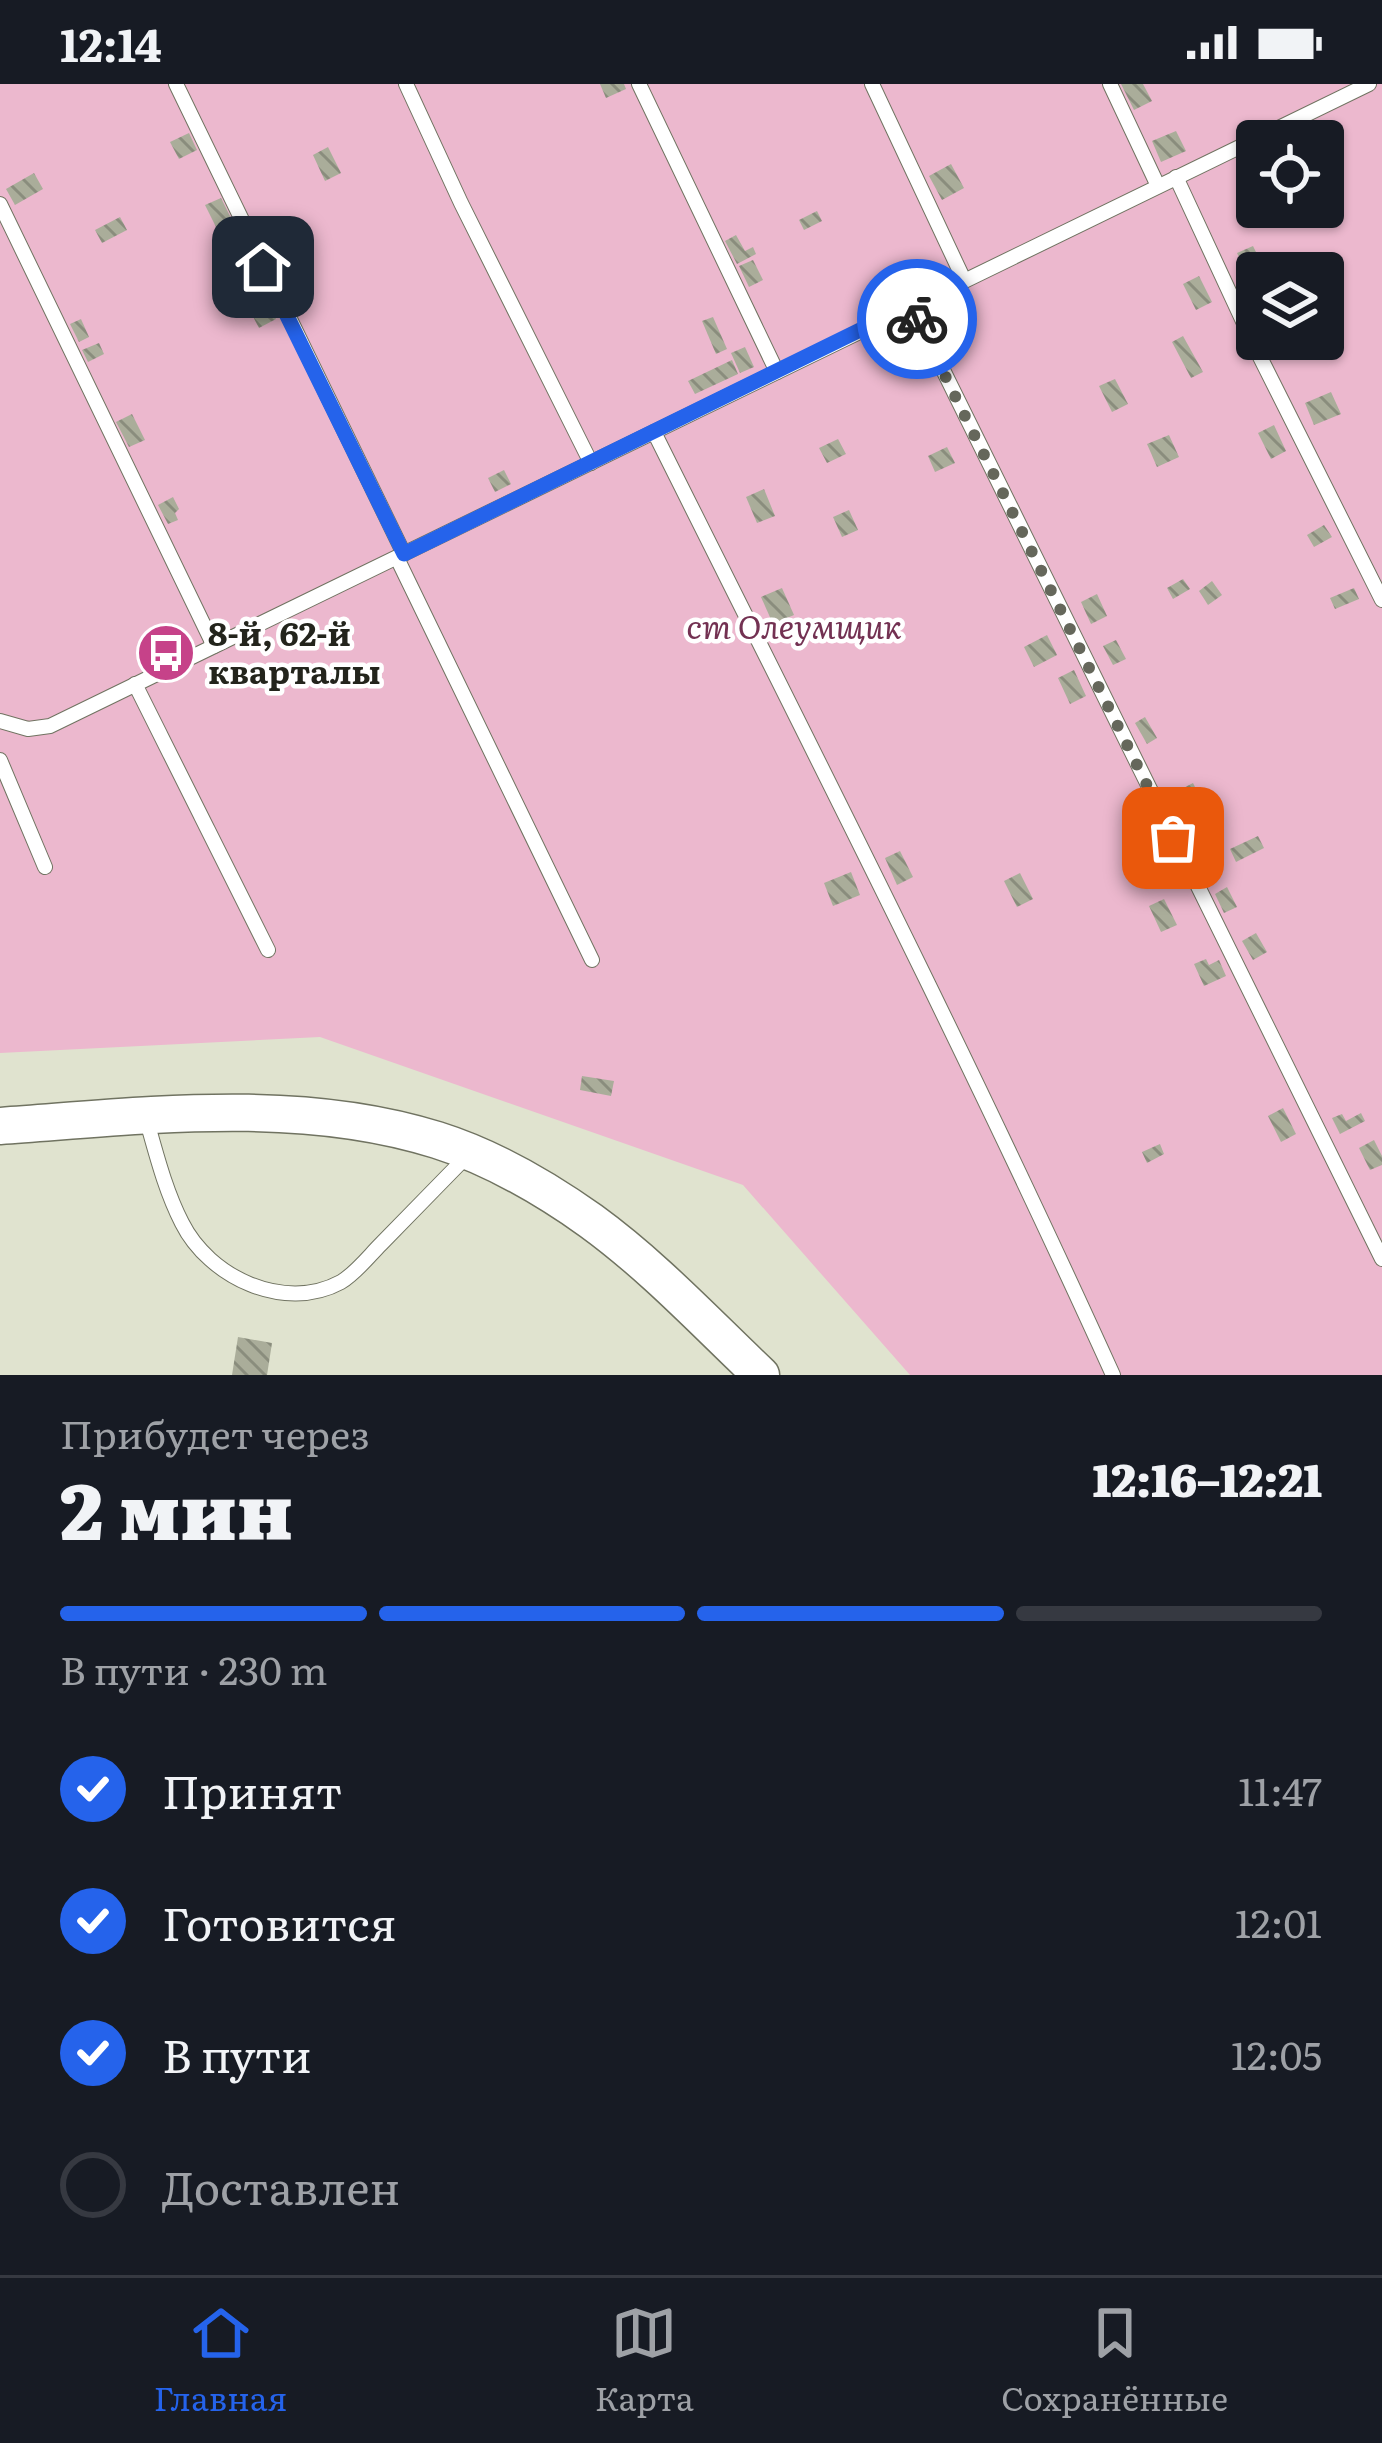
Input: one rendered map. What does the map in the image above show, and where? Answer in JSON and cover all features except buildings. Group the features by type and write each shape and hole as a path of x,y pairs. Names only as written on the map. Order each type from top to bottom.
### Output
{"street":[{"path":"0,1126 209,1113 286,1114 349,1120 439,1141 538,1188 588,1219 761,1375"}],"lane":[{"path":"176,84 592,960"},
{"path":"406,84 590,463"},
{"path":"639,84 777,372"},
{"path":"872,84 964,280"},
{"path":"1109,84 1158,186"},
{"path":"0,721 28,729 50,726 1176,178 1351,88 1370,84"},
{"path":"1176,178 1382,600"},
{"path":"0,204 214,646"},
{"path":"911,305 1382,1259"},
{"path":"654,432 911,948 1113,1375"},
{"path":"135,684 268,950"},
{"path":"0,760 45,867"},
{"path":"145,1116 173,1200 193,1241 219,1266 274,1292 315,1291 346,1279 470,1154"}],"green space":[{"name":"ст Олеумщик","path":"0,84 1382,84 1382,1375 910,1375 743,1185 320,1037 0,1053"}],"way so far":[{"path":"917,319 1173,838"}],"place":[{"name":"8-й, 62-й кварталы","path":"166,653"}],"route":[{"path":"263,267 404,554 911,305 917,319"}]}
